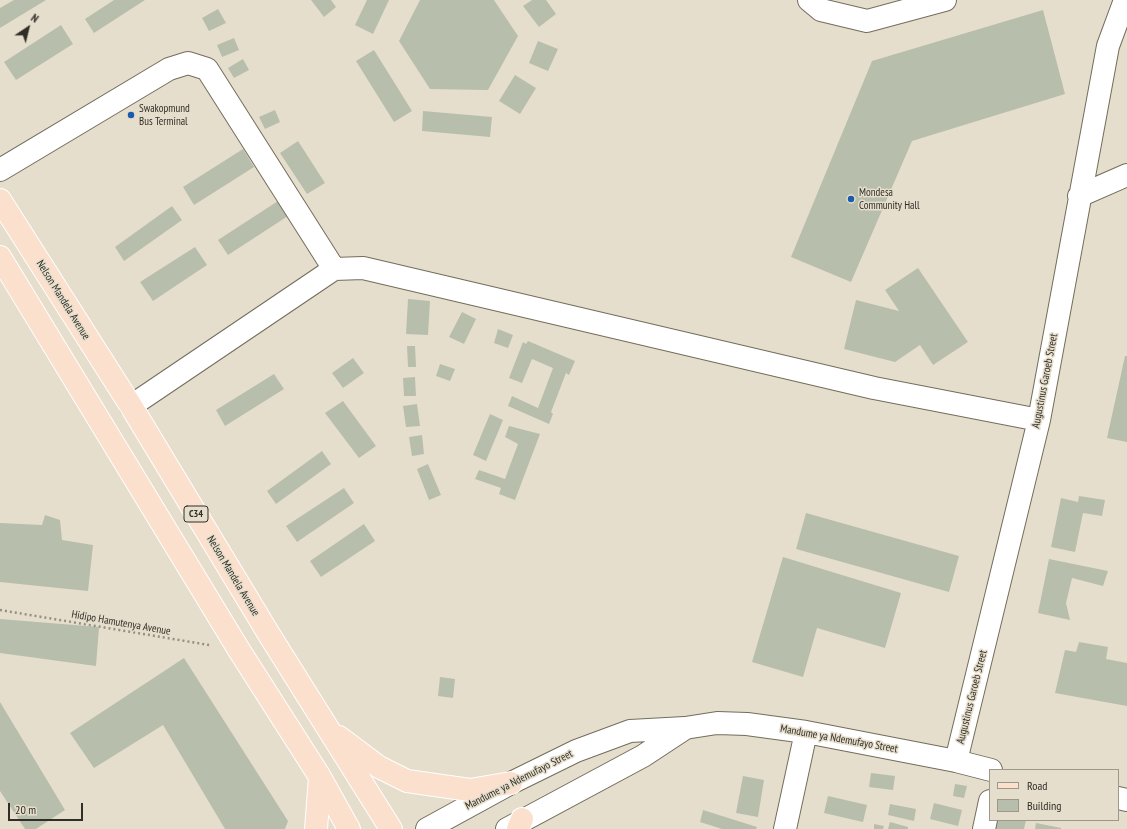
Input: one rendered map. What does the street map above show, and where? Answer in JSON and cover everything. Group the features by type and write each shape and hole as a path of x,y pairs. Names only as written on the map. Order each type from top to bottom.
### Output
{"main road":[{"name":"Nelson Mandela Avenue","path":"0,200 131,406 270,636 391,829"},
{"path":"0,257 239,650 320,777 349,829"},
{"path":"330,731 379,767 407,781 470,790 511,783"},
{"path":"316,829 320,777"}],"street":[{"path":"809,0 821,10 867,21 945,0"},
{"name":"Augustinus Garoeb Street","path":"956,761 1039,420 1079,196 1108,46 1120,3"},
{"path":"0,170 169,69 188,63 207,69 334,269"},
{"path":"1079,196 1127,175"},
{"path":"131,406 334,269 363,268 874,388 1039,420"},
{"name":"Mandume ya Ndemufayo Street","path":"427,829 511,783 576,751 630,731 685,728 717,723 747,724 806,732 956,761 989,769"},
{"name":"Mandume ya Ndemufayo Street","path":"516,826 643,756 685,728"},
{"path":"785,829 806,732"},
{"path":"984,829 989,806"}],"path":[{"name":"Hidipo Hamutenya Avenue","path":"0,610 239,650"}],"building":[{"path":"14,0 46,0 0,28 0,8"},
{"path":"114,0 145,0 94,33 85,19"},
{"path":"311,0 331,0 336,7 324,17"},
{"path":"367,0 389,0 373,34 355,25"},
{"path":"420,0 494,0 518,36 488,90 430,89 399,41"},
{"path":"532,0 546,0 556,14 539,27 523,6"},
{"path":"218,9 226,23 209,31 202,18"},
{"name":"Mondesa Community Hall","path":"1043,10 1065,94 912,141 851,282 791,257 872,61"},
{"path":"61,25 73,44 16,80 4,62"},
{"path":"234,38 239,50 222,57 217,45"},
{"path":"538,41 558,49 548,71 529,63"},
{"path":"374,50 412,111 394,122 356,61"},
{"path":"243,59 249,70 234,78 228,68"},
{"path":"515,75 536,88 520,114 499,101"},
{"path":"275,110 280,122 265,129 259,117"},
{"path":"423,111 492,117 490,137 422,131"},
{"path":"298,141 325,183 307,194 280,153"},
{"path":"243,149 254,167 194,205 183,187"},
{"path":"278,201 288,216 228,255 218,240"},
{"path":"172,206 182,220 124,261 115,247"},
{"path":"195,247 207,265 153,301 140,282"},
{"path":"918,268 968,342 933,365 920,345 895,362 844,349 856,300 899,311 885,290"},
{"path":"408,299 430,301 428,335 406,334"},
{"path":"462,312 476,319 464,344 449,337"},
{"path":"498,329 513,335 508,348 494,343"},
{"path":"528,341 575,361 569,375 566,373 551,412 553,414 549,424 508,406 512,396 538,408 553,368 532,359 522,383 509,378 523,342 526,344"},
{"path":"407,346 415,346 416,367 408,367"},
{"path":"1125,356 1127,356 1127,442 1107,438"},
{"path":"353,358 364,373 343,388 332,373"},
{"path":"440,364 455,369 450,381 436,376"},
{"path":"274,374 284,389 225,426 216,410"},
{"path":"415,377 416,396 404,396 403,378"},
{"path":"343,401 376,446 359,458 325,413"},
{"path":"417,404 420,426 406,427 403,406"},
{"path":"490,414 503,420 486,461 473,455"},
{"path":"509,426 540,434 515,500 499,494 501,488 475,479 479,470 505,479 518,444 505,437"},
{"path":"422,435 424,454 412,456 409,437"},
{"path":"322,451 331,464 276,504 267,491"},
{"path":"428,464 441,495 429,500 417,469"},
{"path":"344,488 354,503 297,542 286,526"},
{"path":"1079,496 1105,500 1102,516 1083,513 1075,552 1051,547 1061,498 1078,502"},
{"path":"806,513 959,556 949,592 796,549"},
{"path":"45,515 60,520 62,540 93,545 88,591 0,582 0,523 42,525"},
{"path":"364,524 375,541 321,577 310,561"},
{"path":"783,557 901,593 885,648 817,628 803,677 752,662"},
{"path":"1049,559 1108,571 1103,586 1072,578 1066,603 1070,620 1038,613"},
{"path":"0,619 99,627 96,666 0,653"},
{"path":"1079,642 1108,647 1106,659 1127,663 1127,706 1055,693 1065,650 1076,652"},
{"path":"184,658 288,821 285,829 225,829 163,725 94,768 70,733"},
{"path":"440,677 455,679 453,698 438,696"},
{"path":"0,702 65,810 36,829 25,829 0,791"},
{"path":"871,773 895,776 893,790 869,787"},
{"path":"743,776 764,780 758,817 736,813"},
{"path":"955,784 967,786 964,798 953,796"},
{"path":"828,796 867,805 863,822 824,813"},
{"path":"934,803 962,810 958,826 930,819"},
{"path":"890,804 916,809 914,821 888,815"},
{"path":"703,810 757,827 756,829 722,829 700,822"},
{"path":"995,821 1026,821 1024,829 993,829"},
{"path":"890,822 908,827 908,829 888,829"},
{"path":"1036,823 1061,828 1061,829 1035,829"},
{"path":"874,824 884,826 883,829 874,829"}],"place":[{"name":"Swakopmund Bus Terminal","path":"131,115"},
{"name":"Mondesa Community Hall","path":"851,199"}]}
